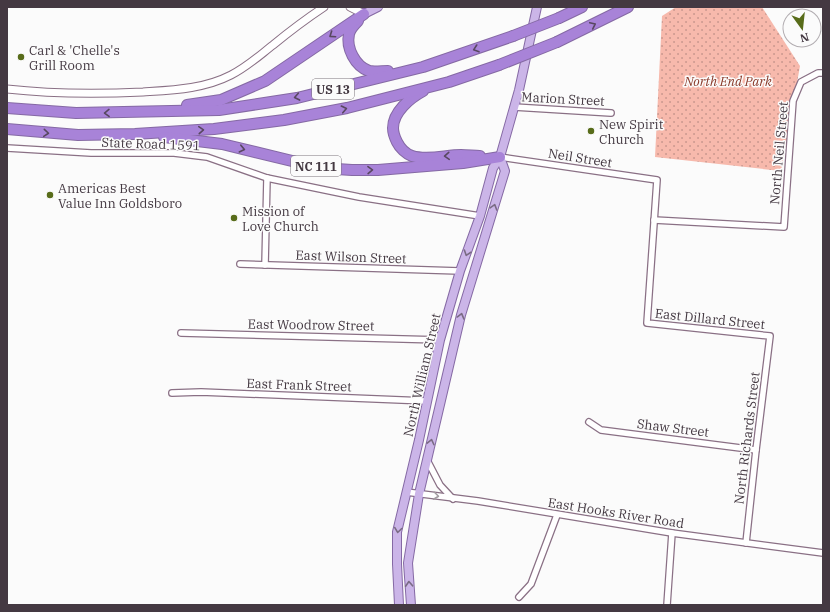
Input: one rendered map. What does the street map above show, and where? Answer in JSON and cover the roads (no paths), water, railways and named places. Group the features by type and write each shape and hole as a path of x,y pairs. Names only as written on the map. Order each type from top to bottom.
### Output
{"highway":[{"name":"US 13","path":"7,108 76,113 218,110 297,98 423,67 513,36 559,18 582,7"},
{"name":"US 13","path":"7,130 78,135 134,134 214,129 284,120 347,108 449,82 498,65 557,42 628,7"},
{"path":"364,14 353,26 349,34 348,44 355,61 368,71 388,71 423,67"},
{"path":"146,112 221,100 265,81 364,14"},
{"path":"449,82 421,92 407,102 398,111 392,127 398,145 404,152 420,158 461,155 500,157"},
{"name":"NC 111","path":"134,134 222,144 321,168 352,170 378,170 463,163 500,157"}],"main road":[{"path":"364,14 378,7"},
{"name":"North William Street","path":"399,605 397,532 419,440 440,340 460,271 480,216 493,168 500,157 519,90 537,7"},
{"name":"North William Street","path":"411,605 408,563 419,494 461,315 505,171 500,157"}],"street":[{"path":"7,90 34,92 119,93 180,90 199,86 231,76 246,67 302,21 324,7"},
{"path":"350,7 364,14"},
{"name":"North Neil Street","path":"654,220 784,227 794,101 801,82 818,73 823,73"},
{"name":"Marion Street","path":"514,107 611,113"},
{"name":"State Road 1591","path":"7,148 91,153 174,153 207,157 267,178 359,197 480,216"},
{"name":"Neil Street","path":"500,157 657,180 654,220"},
{"path":"265,265 267,178"},
{"name":"East Dillard Street","path":"654,220 647,324 770,336"},
{"name":"East Wilson Street","path":"240,264 460,271"},
{"name":"East Woodrow Street","path":"181,333 440,340"},
{"name":"North Richards Street","path":"746,543 770,336"},
{"name":"East Frank Street","path":"172,393 201,392 426,401"},
{"name":"Shaw Street","path":"589,422 601,430 756,450"},
{"path":"427,460 440,485 453,499"},
{"name":"East Hooks River Road","path":"406,492 478,501 672,533 823,553"},
{"path":"520,597 531,584 557,515"},
{"path":"667,605 672,533"}],"place":[{"name":"Carl & 'Chelle's Grill Room","path":"21,57"},
{"name":"New Spirit Church","path":"591,131"},
{"name":"Americas Best Value Inn Goldsboro","path":"50,195"},
{"name":"Mission of Love Church","path":"234,218"}],"park label":[{"name":"North End Park","path":"728,81"}]}
